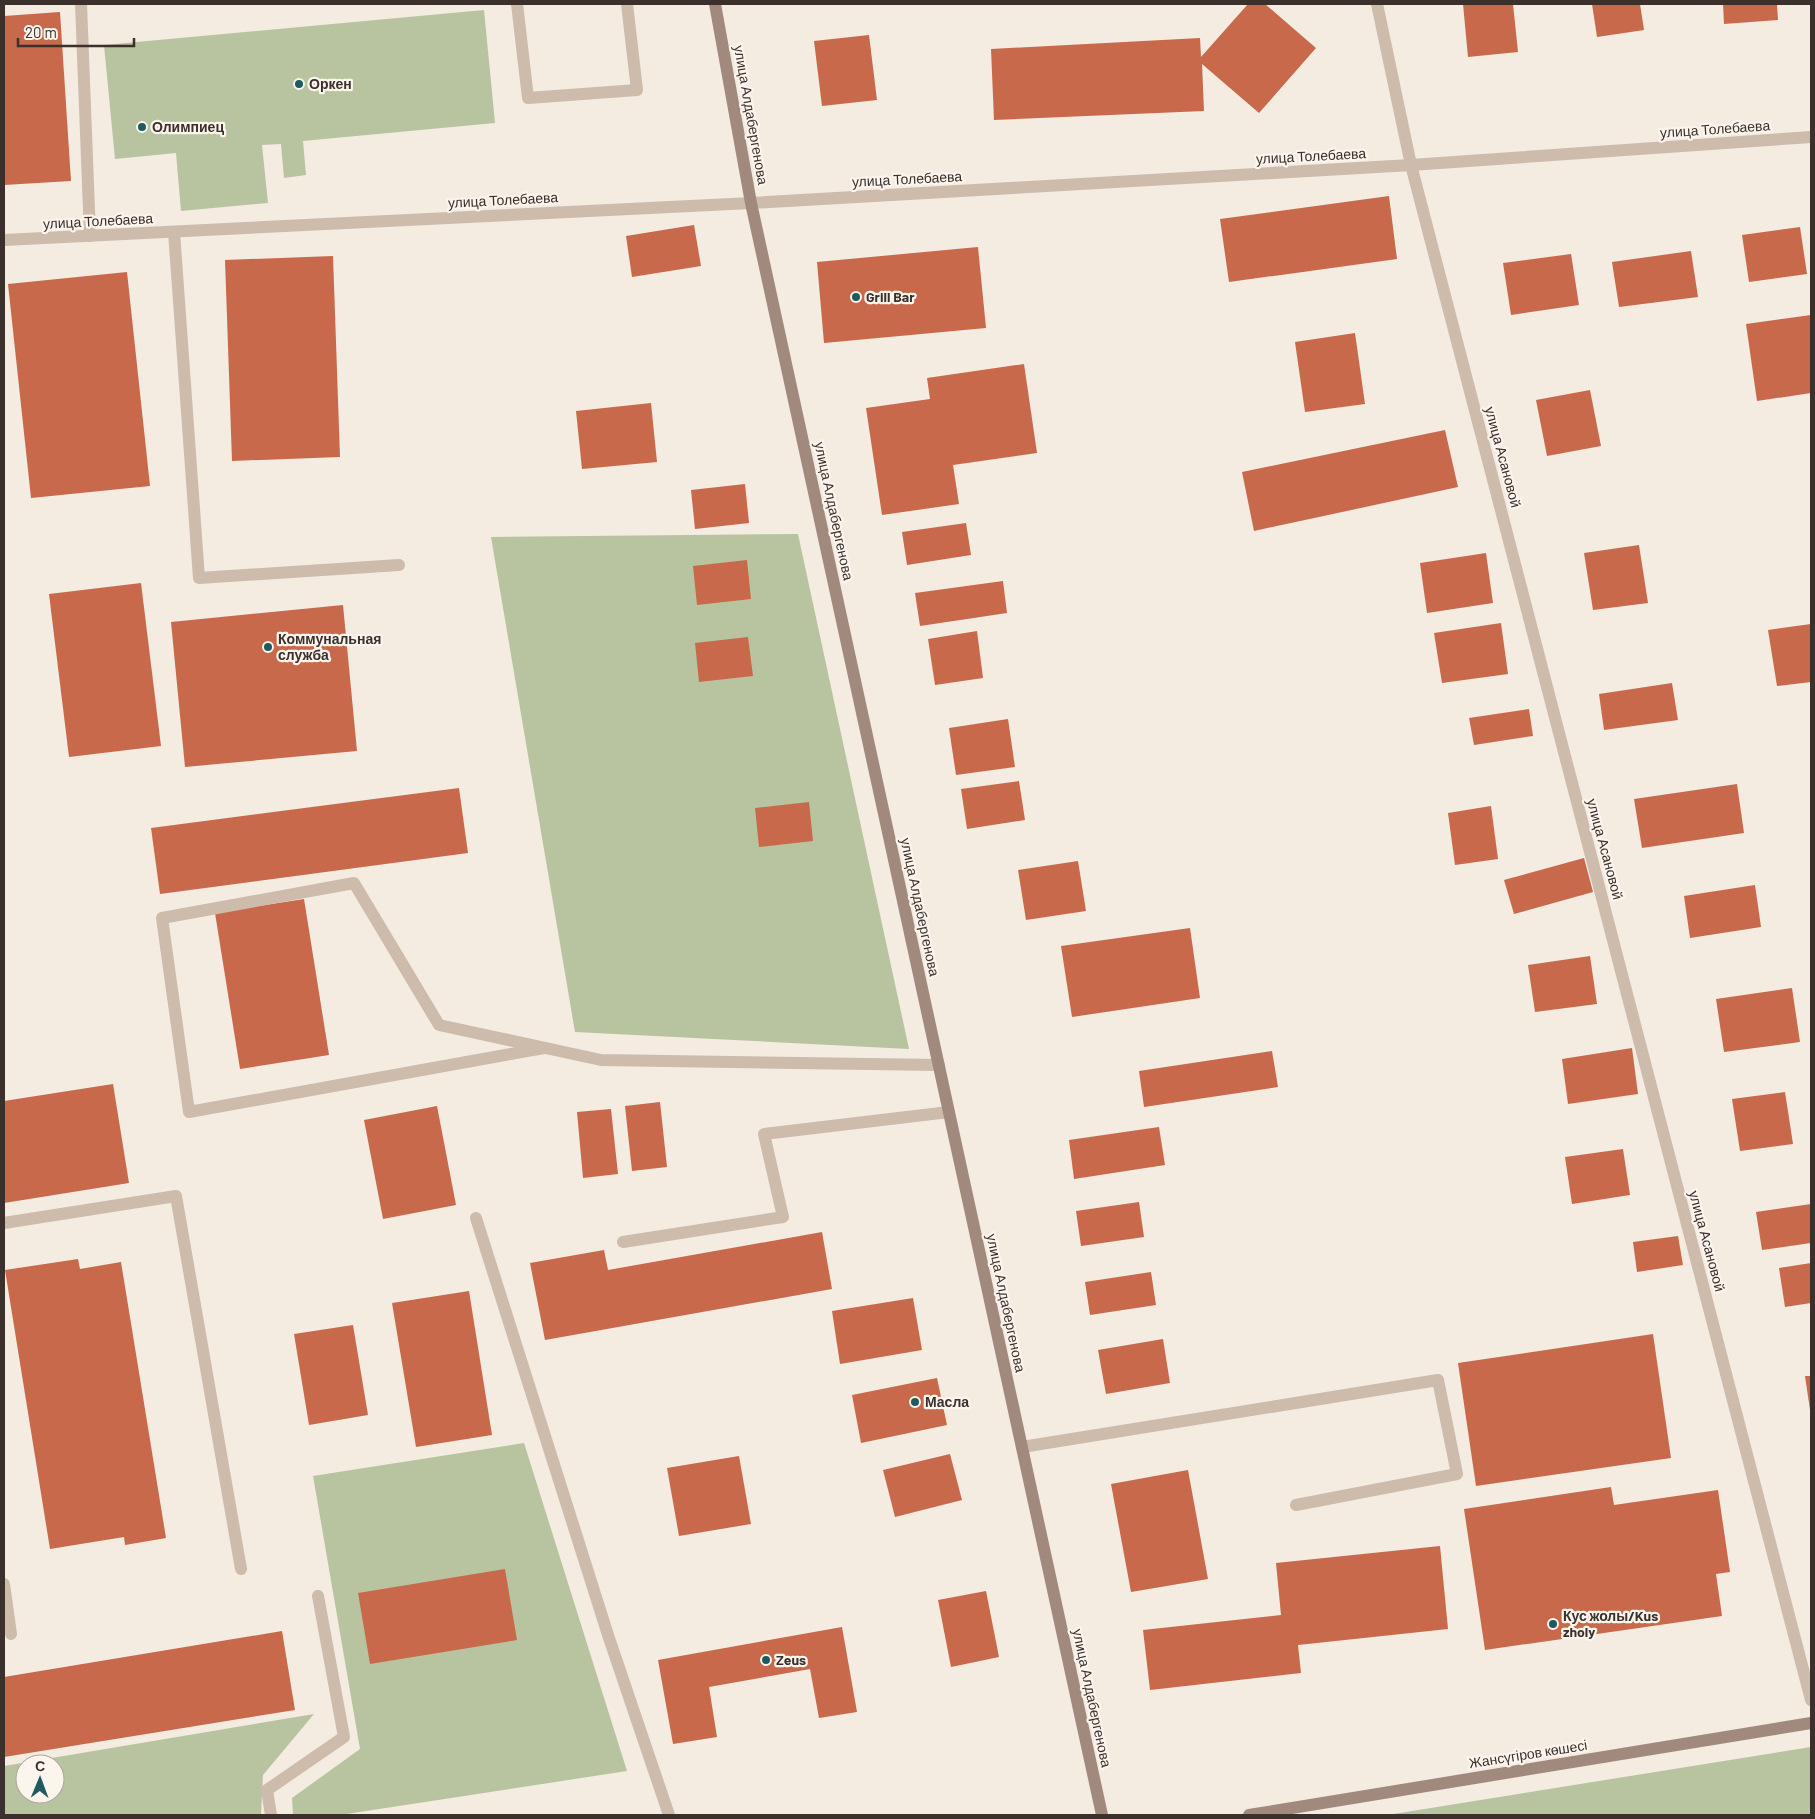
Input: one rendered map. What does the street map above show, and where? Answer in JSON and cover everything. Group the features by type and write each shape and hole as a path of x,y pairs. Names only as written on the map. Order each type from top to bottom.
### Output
{"street":[{"path":"81,4 90,236"},
{"path":"517,4 528,98 637,90 627,4"},
{"name":"улица Алдабергенова","path":"715,4 751,203 1102,1815"},
{"name":"улица Асановой","path":"1377,4 1411,165 1811,1700"},
{"name":"улица Толебаева","path":"4,240 751,203 1411,165 1811,137"},
{"path":"174,232 199,578 399,565"},
{"path":"544,1048 189,1112 162,918 354,883 439,1025 601,1060 939,1065"},
{"path":"623,1242 783,1217 764,1134 949,1112"},
{"path":"4,1223 176,1196 241,1568"},
{"path":"476,1218 608,1635 669,1815"},
{"path":"1022,1447 1438,1380 1457,1474 1296,1505"},
{"path":"4,1584 11,1634"},
{"path":"271,1815 267,1790 344,1737 318,1596"},
{"name":"Жансүгіров көшесі","path":"1249,1815 1811,1723"}],"green space":[{"name":"Оркен","path":"484,10 495,123 303,141 306,175 284,178 281,144 262,145 268,203 181,211 176,153 115,159 104,45"},
{"path":"798,534 909,1049 575,1032 491,537"},
{"path":"524,1443 627,1771 340,1815 293,1815 292,1798 360,1749 313,1476"},
{"path":"314,1714 263,1775 261,1815 4,1815 4,1766 15,1764 15,1804 65,1804 65,1756"},
{"path":"1811,1747 1811,1815 1387,1815"}],"building":[{"path":"1248,4 1265,4 1316,48 1259,113 1202,64 1204,111 994,120 991,49 1200,38 1201,57"},
{"path":"1463,4 1513,4 1518,52 1468,57"},
{"path":"1592,4 1640,4 1644,30 1597,37"},
{"path":"1723,4 1777,4 1778,20 1724,24"},
{"path":"60,12 71,181 4,185 4,16"},
{"path":"869,35 877,100 822,106 814,41"},
{"path":"1389,196 1397,259 1229,282 1220,219"},
{"path":"694,225 701,266 632,277 626,236"},
{"path":"1800,227 1807,274 1749,282 1742,235"},
{"path":"978,247 986,328 824,343 817,262"},
{"path":"1691,251 1698,297 1619,307 1612,262"},
{"path":"1571,254 1579,305 1511,315 1503,263"},
{"path":"333,256 340,457 232,461 225,260"},
{"path":"127,272 150,486 31,498 8,284"},
{"path":"1811,315 1811,393 1757,401 1746,324"},
{"path":"1355,333 1365,404 1305,412 1295,342"},
{"path":"1024,364 1037,453 953,465 959,504 882,515 866,408 930,399 927,378"},
{"path":"1590,390 1601,446 1547,456 1536,400"},
{"path":"651,403 657,462 582,469 576,411"},
{"path":"1445,430 1458,487 1254,531 1242,472"},
{"path":"745,484 749,523 695,529 691,490"},
{"path":"966,523 971,555 907,565 902,532"},
{"path":"1639,545 1648,603 1593,610 1584,553"},
{"path":"1486,553 1493,603 1427,613 1420,563"},
{"path":"747,560 751,599 697,605 693,566"},
{"path":"1003,581 1007,613 920,626 915,593"},
{"path":"141,583 161,746 69,757 49,594"},
{"path":"343,605 357,751 185,767 171,622"},
{"path":"1501,623 1508,674 1442,683 1434,633"},
{"path":"1811,624 1811,682 1777,686 1768,630"},
{"path":"977,631 983,678 935,685 928,639"},
{"path":"748,637 753,676 699,682 695,643"},
{"path":"1672,683 1678,720 1604,730 1599,694"},
{"path":"1529,709 1533,736 1474,745 1469,718"},
{"path":"1008,719 1015,767 956,775 949,728"},
{"path":"1019,781 1025,820 967,829 961,789"},
{"path":"1737,784 1744,833 1642,848 1634,799"},
{"path":"459,788 468,853 160,894 151,828"},
{"path":"809,802 813,841 759,847 755,808"},
{"path":"1491,806 1498,859 1455,865 1448,813"},
{"path":"1584,858 1593,892 1514,914 1504,880"},
{"path":"1078,861 1086,911 1026,920 1018,870"},
{"path":"1755,885 1761,927 1690,938 1684,896"},
{"path":"304,899 329,1055 240,1069 215,913"},
{"path":"1190,928 1200,998 1072,1017 1061,946"},
{"path":"1590,956 1597,1004 1535,1012 1528,965"},
{"path":"1792,988 1800,1042 1724,1052 1716,999"},
{"path":"1632,1048 1638,1094 1568,1104 1562,1059"},
{"path":"1272,1051 1278,1087 1144,1107 1139,1071"},
{"path":"113,1084 129,1183 4,1203 4,1101"},
{"path":"1785,1092 1793,1144 1740,1151 1732,1099"},
{"path":"660,1102 667,1167 632,1171 625,1106"},
{"path":"437,1106 456,1205 383,1219 364,1120"},
{"path":"611,1109 618,1174 583,1178 577,1112"},
{"path":"1159,1127 1165,1165 1074,1179 1069,1140"},
{"path":"1623,1149 1630,1195 1572,1204 1565,1157"},
{"path":"1139,1202 1144,1237 1081,1246 1076,1211"},
{"path":"1811,1204 1811,1243 1762,1250 1756,1212"},
{"path":"822,1232 832,1289 545,1340 530,1263 604,1250 608,1270"},
{"path":"1678,1236 1683,1265 1637,1272 1633,1242"},
{"path":"78,1259 80,1269 121,1262 166,1538 125,1545 124,1537 50,1549 5,1270"},
{"path":"1811,1263 1811,1303 1785,1307 1779,1268"},
{"path":"1151,1272 1156,1305 1090,1315 1085,1282"},
{"path":"469,1291 492,1435 416,1447 392,1303"},
{"path":"913,1298 922,1350 840,1364 832,1311"},
{"path":"353,1325 368,1415 309,1425 294,1334"},
{"path":"1653,1334 1671,1458 1476,1486 1458,1363"},
{"path":"1163,1339 1170,1383 1106,1394 1098,1350"},
{"path":"1805,1376 1811,1376 1811,1410 1810,1410"},
{"path":"937,1378 947,1425 861,1443 852,1395"},
{"path":"950,1454 962,1500 895,1517 883,1470"},
{"path":"739,1456 751,1524 679,1536 667,1468"},
{"path":"1188,1470 1208,1579 1131,1592 1111,1484"},
{"path":"1611,1487 1614,1505 1718,1490 1730,1572 1716,1574 1722,1616 1485,1650 1464,1509"},
{"path":"1440,1546 1448,1629 1298,1645 1301,1673 1150,1690 1143,1630 1281,1615 1276,1563"},
{"path":"505,1569 517,1640 370,1664 358,1593"},
{"path":"986,1591 999,1657 951,1667 938,1600"},
{"path":"842,1627 857,1712 819,1718 810,1669 709,1687 717,1737 673,1744 658,1660"},
{"path":"282,1631 295,1710 4,1757 4,1677"}],"place":[{"name":"Оркен","path":"299,84"},
{"name":"Олимпиец","path":"142,127"},
{"name":"Grill Bar","path":"856,297"},
{"name":"Коммунальная служба","path":"268,647"},
{"name":"Масла","path":"915,1402"},
{"name":"Кус жолы/Kus zholy","path":"1553,1624"},
{"name":"Zeus","path":"766,1660"}]}
